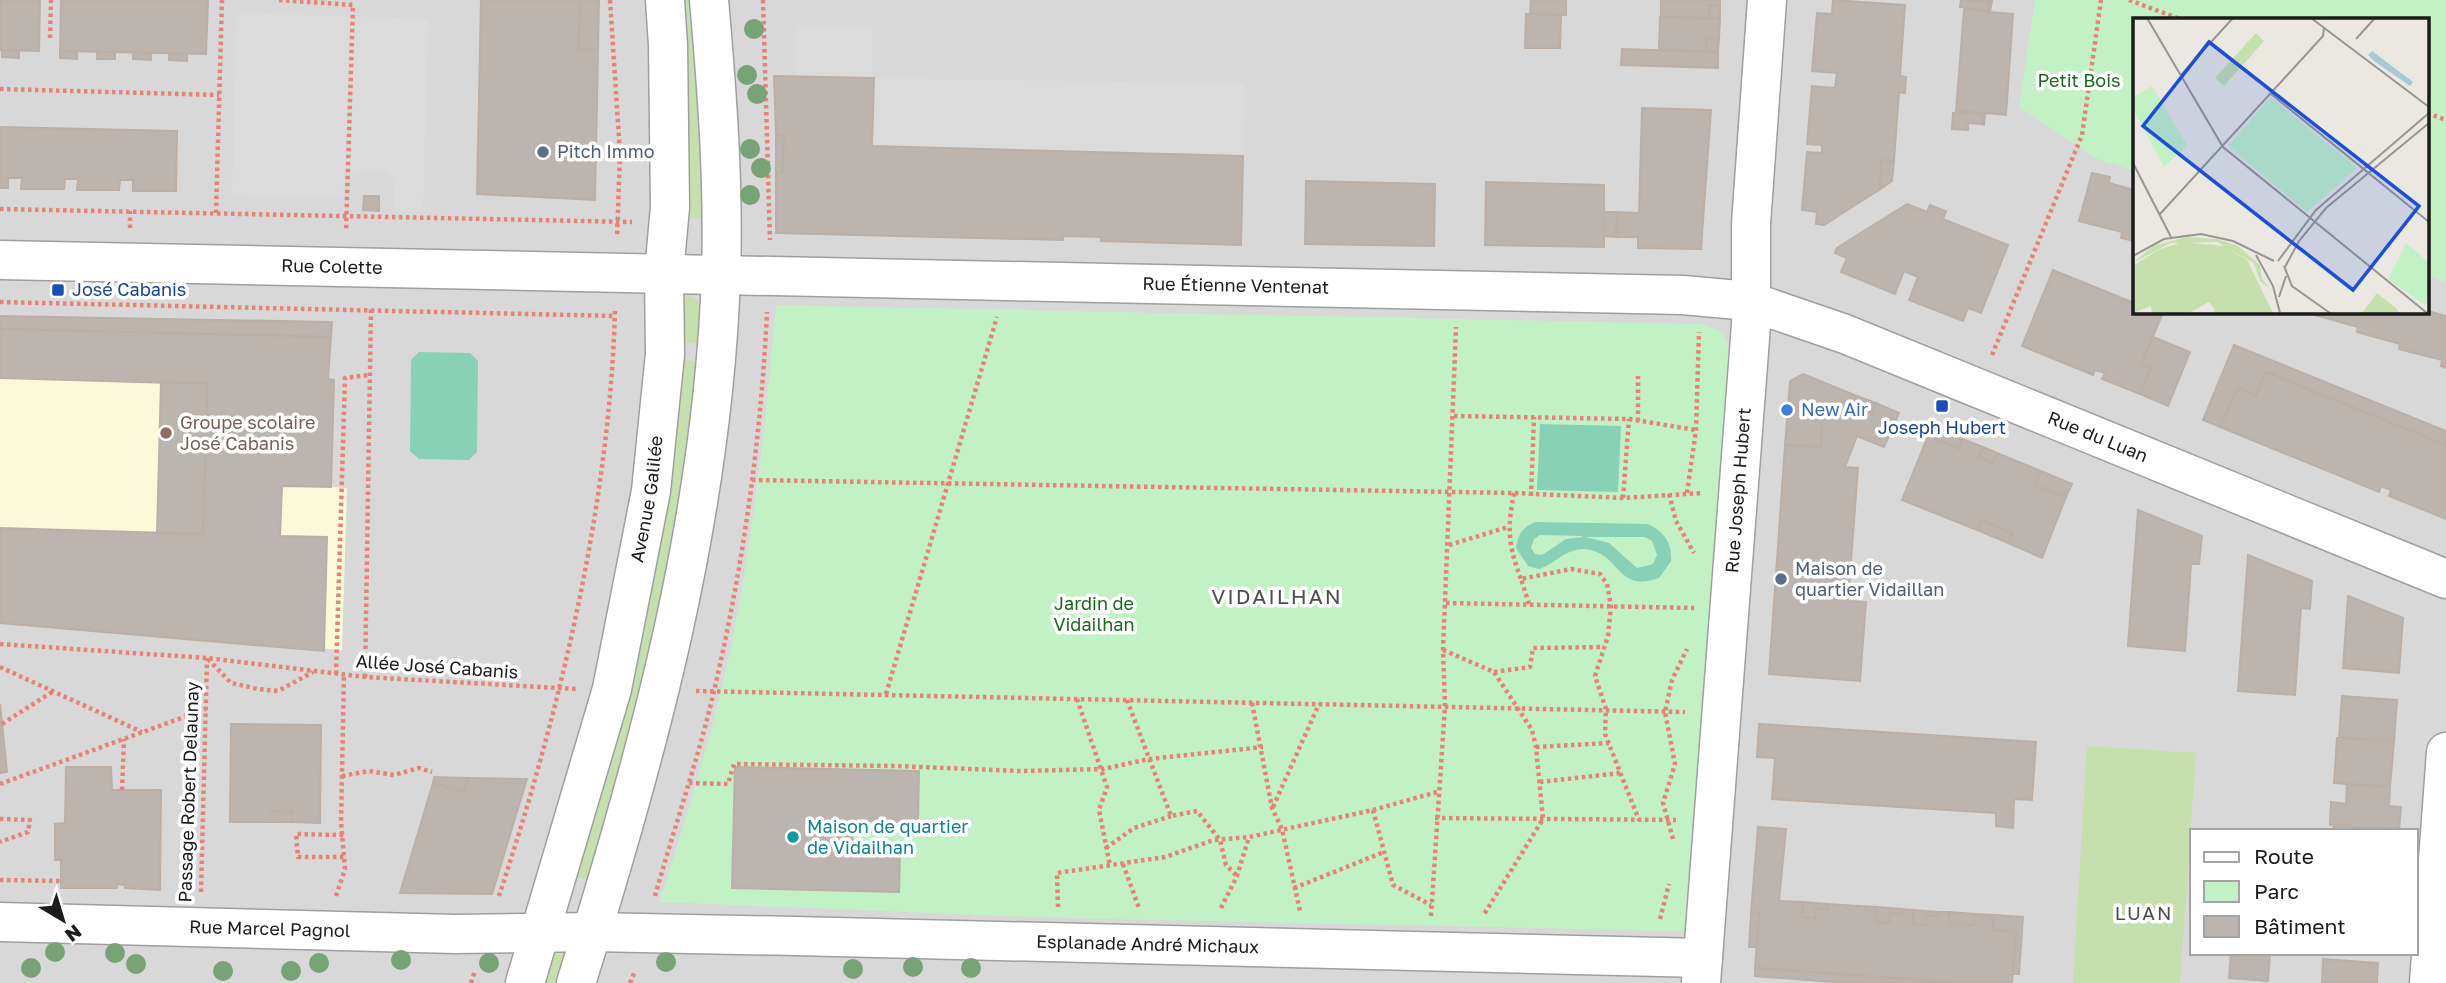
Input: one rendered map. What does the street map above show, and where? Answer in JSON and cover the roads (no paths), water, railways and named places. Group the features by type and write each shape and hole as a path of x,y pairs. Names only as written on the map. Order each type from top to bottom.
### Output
{"street":[{"name":"Avenue Galilée","path":"525,983 612,689 651,491 665,354 664,273 670,207 665,0"},
{"path":"576,983 652,723 691,541 715,369 721,275 716,79 709,0"},
{"name":"Rue Joseph Hubert","path":"1702,970 1751,325 1751,224 1768,0"},
{"name":"Rue Colette","path":"0,260 721,275"},
{"name":"Rue Étienne Ventenat","path":"721,275 1683,295 1749,301"},
{"name":"Rue du Luan","path":"1749,301 1845,334 2446,579"},
{"path":"2429,983 2446,752"},
{"name":"Rue Marcel Pagnol","path":"0,922 538,935"},
{"name":"Esplanade André Michaux","path":"538,935 592,932 1655,955 1702,970"}],"place":[{"name":"Pitch Immo","path":"543,152"},
{"name":"José Cabanis","path":"58,290"},
{"name":"Joseph Hubert","path":"1942,406"},
{"name":"New Air","path":"1787,410"},
{"name":"Groupe scolaire José Cabanis","path":"166,433"},
{"name":"Maison de quartier Vidaillan","path":"1781,579"},
{"name":"Maison de quartier de Vidailhan","path":"793,837"}],"district":[{"name":"VIDAILHAN","path":"1277,597"},
{"name":"LUAN","path":"2144,913"}],"park label":[{"name":"Petit Bois","path":"2079,81"},
{"name":"Jardin de Vidailhan","path":"1094,614"}]}
